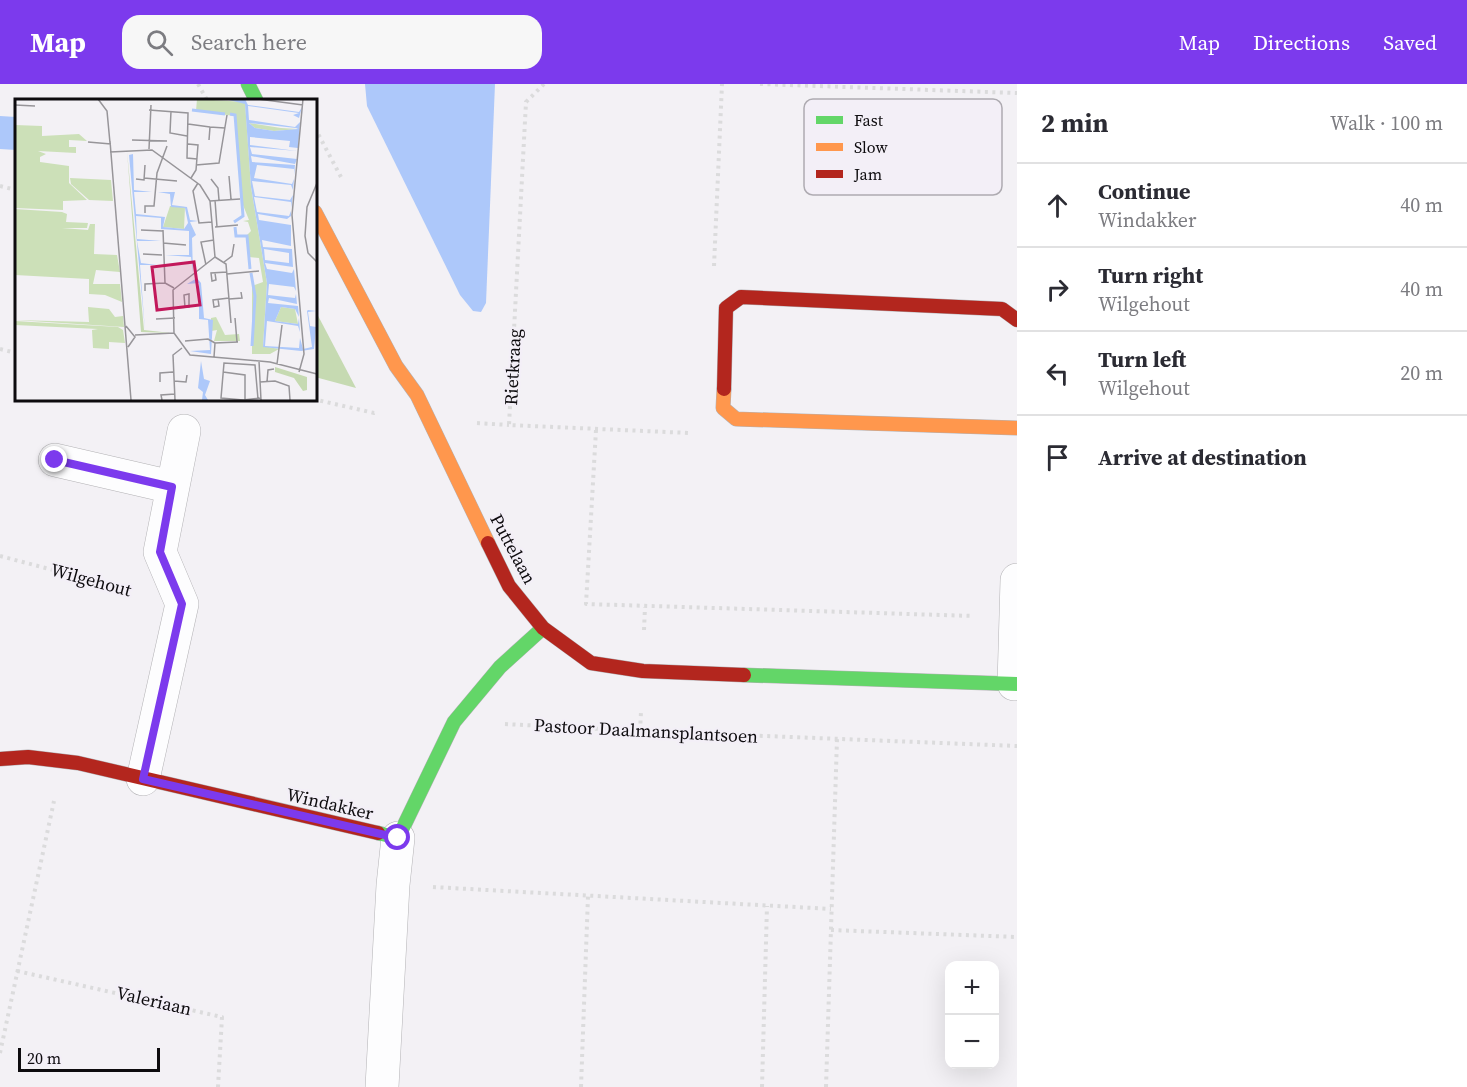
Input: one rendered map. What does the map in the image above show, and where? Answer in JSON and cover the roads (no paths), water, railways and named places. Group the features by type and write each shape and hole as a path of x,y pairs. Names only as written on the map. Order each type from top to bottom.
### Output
{"street":[{"path":"248,84 256,99"},
{"name":"Puttelaan","path":"316,214 396,366 417,395 509,586 543,628 591,663 643,671 1016,684"},
{"path":"1017,320 1002,309 741,297 726,308 723,408 736,419 1017,428"},
{"path":"143,779 182,604 160,552 184,431"},
{"path":"55,460 172,487"},
{"path":"1016,684 1017,580"},
{"path":"382,1087 393,885 398,838 454,722 500,667 543,628"},
{"name":"Windakker","path":"0,759 28,757 78,763 398,838"}],"water":[{"path":"365,84 495,84 486,303 481,312 473,311 460,295 367,106"},
{"path":"0,116 15,117 15,150 0,149"}]}
